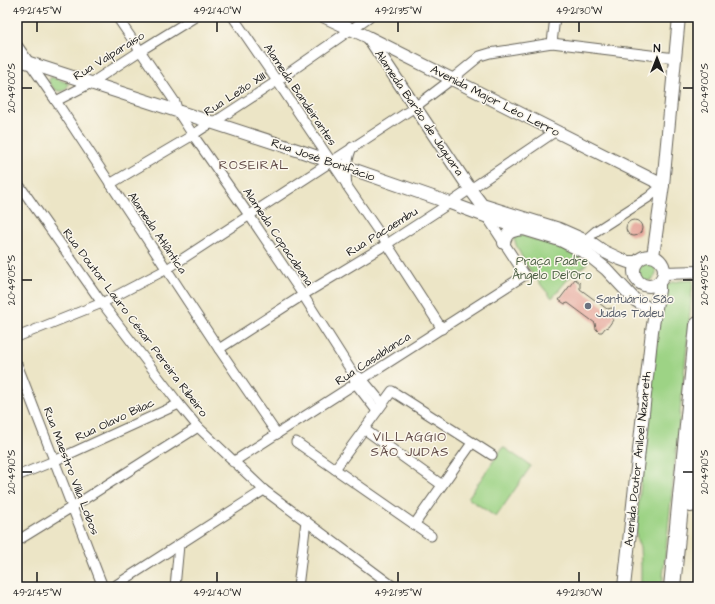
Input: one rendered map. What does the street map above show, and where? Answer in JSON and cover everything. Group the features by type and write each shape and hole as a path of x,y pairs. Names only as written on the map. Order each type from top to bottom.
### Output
{"highway":[{"path":"672,587 698,325"},
{"path":"682,587 698,440"}],"street":[{"name":"Alameda Copacabana","path":"117,17 175,102 178,112 193,135 303,295 352,372 380,407"},
{"name":"Rua Valparaiso","path":"56,101 91,83 195,17"},
{"name":"Alameda Bandeirantes","path":"233,17 278,81 330,162 387,244 442,329"},
{"name":"Avenida Major Léo Lerro","path":"325,17 352,29 663,185"},
{"name":"Rua Leão XIII","path":"110,184 193,135 202,128 213,123 278,81 369,17"},
{"path":"552,43 555,17"},
{"path":"653,256 663,185 679,17"},
{"name":"Alameda Barão de Jaguara","path":"368,37 470,190"},
{"path":"17,337 102,303 167,269 414,107 480,56 552,43 675,58"},
{"name":"Alameda Atlântica","path":"17,45 23,61 56,101 219,349 277,434"},
{"name":"Rua José Bonifácio","path":"23,61 346,167 523,229 604,251 628,262 636,262"},
{"name":"Rua Pacaembu","path":"219,349 303,295 387,244 470,190 556,131"},
{"path":"347,186 346,167 352,147"},
{"name":"Rua Doutor Lauro César Pereira Ribeiro","path":"17,182 102,303 178,404 198,427 264,490 394,587"},
{"path":"587,247 589,237 596,231 649,197 663,185"},
{"name":"Rua José Bonifácio","path":"470,190 482,205 559,229 587,247 635,300 648,308"},
{"path":"17,200 26,196"},
{"path":"487,217 504,243"},
{"path":"504,243 505,237 508,234 523,229"},
{"name":"Rua Casablanca","path":"233,462 526,275 504,243"},
{"path":"662,278 664,267 662,263 653,256 644,256 636,262 633,272 635,277 639,283 650,287 654,286 662,278 695,272"},
{"name":"Avenida Doutor Aniloel Nazareth","path":"624,587 652,331 662,278"},
{"path":"618,282 629,285 639,283"},
{"name":"Avenida Doutor Aniloel Nazareth","path":"639,283 648,308 652,331"},
{"name":"Rua Maestro Villa Lobos","path":"17,364 103,587"},
{"path":"335,469 392,391 492,455"},
{"name":"Rua Olavo Bilac","path":"17,476 54,461 178,404"},
{"path":"17,541 198,427"},
{"path":"364,429 442,485"},
{"path":"296,442 431,536"},
{"path":"414,525 472,443"},
{"path":"113,587 264,490"},
{"path":"298,587 306,521"},
{"path":"175,587 179,544"}],"green space":[{"path":"51,77 68,83 66,89 59,91 55,89 49,82"},
{"name":"Praça Padre Ângelo Del'Oro","path":"521,235 569,251 581,258 587,264 568,279 552,298 535,277 517,247 514,239 515,236"},
{"path":"647,263 653,266 656,272 653,278 647,281 641,278 638,272 641,266"},
{"path":"693,280 662,587 640,587 640,547 637,541 636,529 662,288 673,282"},
{"path":"503,447 531,466 496,517 468,498"}],"building":[{"path":"634,220 641,225 642,228 637,235 634,236 627,231 626,228 631,221"},
{"name":"Santuário São Judas Tadeu","path":"575,279 580,283 580,289 607,309 612,308 615,311 616,313 613,320 602,332 599,332 596,329 595,323 568,303 565,304 559,300"}],"place":[{"name":"Santuário São Judas Tadeu","path":"588,306"}],"district":[{"name":"ROSEIRAL","path":"254,165"},
{"name":"VILLAGGIO SÃO JUDAS","path":"410,444"}]}
